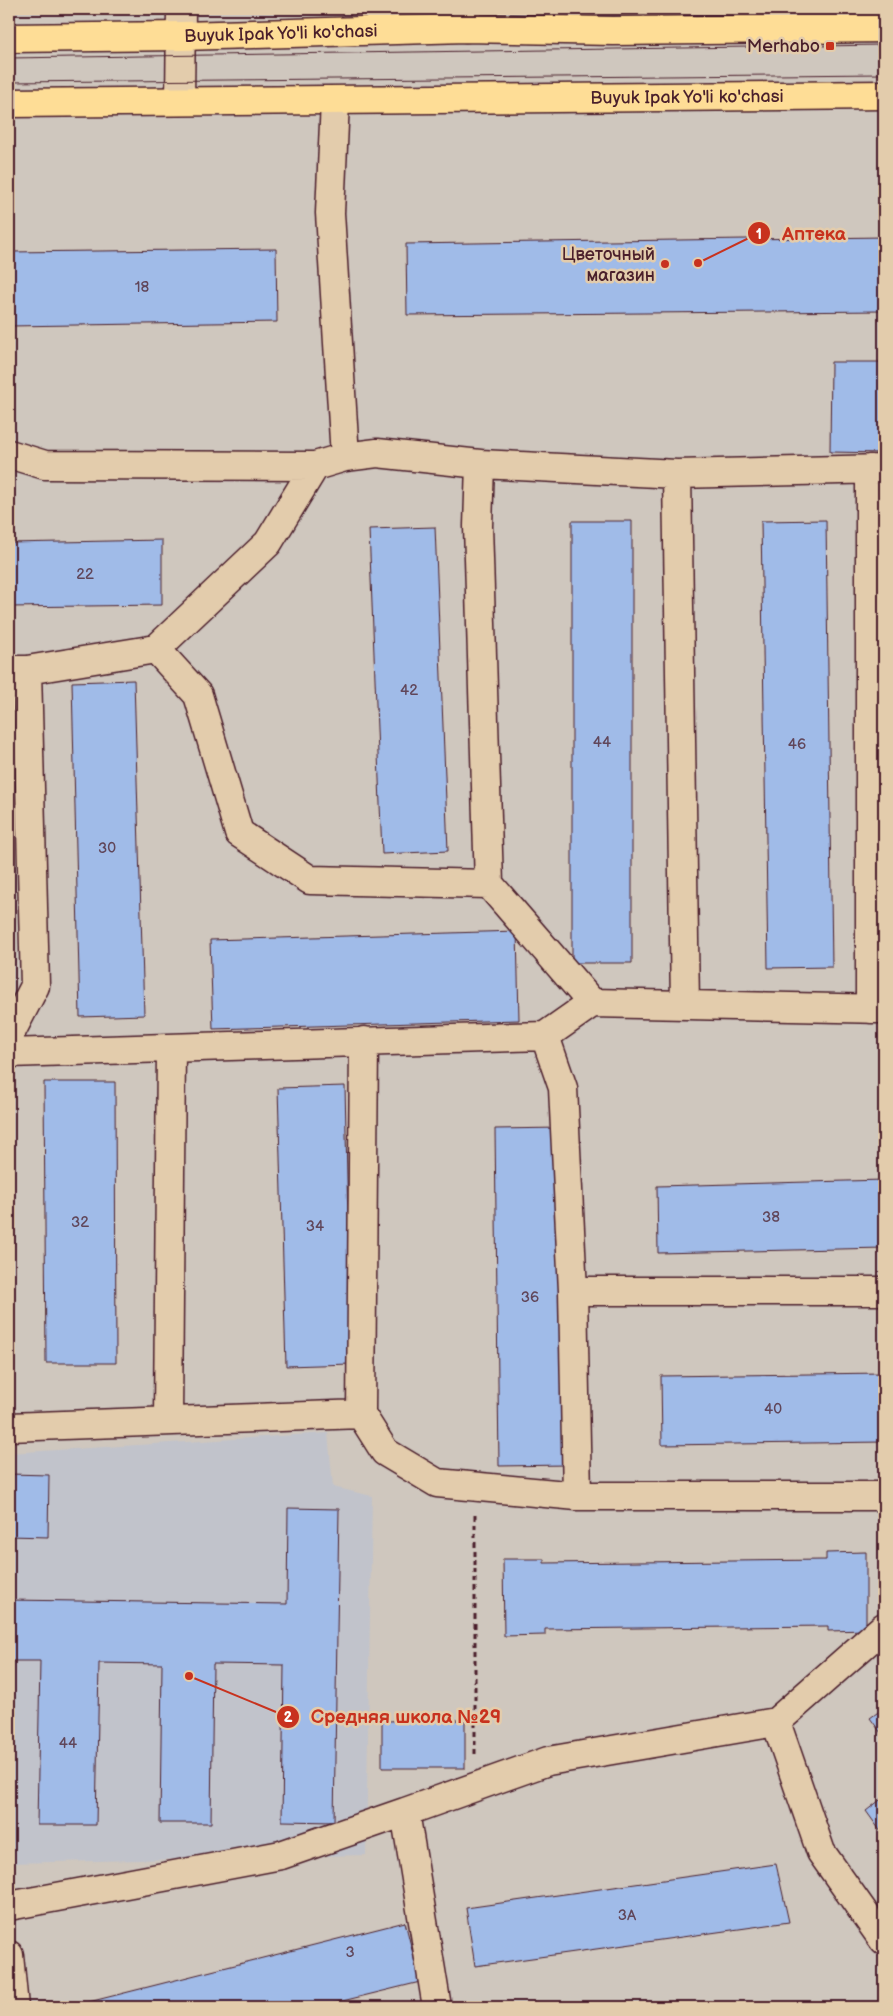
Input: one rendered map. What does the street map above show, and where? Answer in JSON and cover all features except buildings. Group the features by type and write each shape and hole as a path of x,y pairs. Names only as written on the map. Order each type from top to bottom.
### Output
{"main road":[{"name":"Buyuk Ipak Yo'li ko'chasi","path":"9,38 182,36 466,18 613,31 884,28"},
{"name":"Buyuk Ipak Yo'li ko'chasi","path":"9,103 884,95"}],"street":[{"path":"180,101 181,9"},
{"path":"335,100 330,213 345,457"},
{"path":"9,454 46,465 315,466 345,457 378,453 480,464 677,474 877,469 877,1009 592,1003 545,1036 9,1054"},
{"path":"480,464 478,526 489,884 592,1003"},
{"path":"9,1036 35,986 18,670 156,649 268,543 315,466"},
{"path":"677,474 685,1005"},
{"path":"156,649 198,695 239,833 310,880 489,884"},
{"path":"545,1036 564,1088 573,1291 577,1496"},
{"path":"364,1042 361,1414 386,1452 437,1483 475,1487 577,1496 884,1496"},
{"path":"168,1420 170,1048"},
{"path":"573,1291 884,1291"},
{"path":"9,1426 361,1414"},
{"path":"9,1906 281,1855 548,1761 776,1722 884,1627"},
{"path":"776,1722 821,1852 884,1941"},
{"path":"405,1812 437,2007"},
{"path":"9,1954 14,2007"}],"path":[{"path":"475,1487 475,1787"}],"shaded area":[{"path":"328,1433 333,1487 372,1496 366,1855 9,1863 9,1453"}],"tram line":[{"path":"9,58 884,45"},
{"path":"9,82 884,74"}],"place":[{"name":"Merhabo","path":"830,46"},
{"name":"Аптека","path":"698,263"},
{"name":"Цветочный магазин","path":"665,264"},
{"name":"Средняя школа №29","path":"189,1676"}]}
